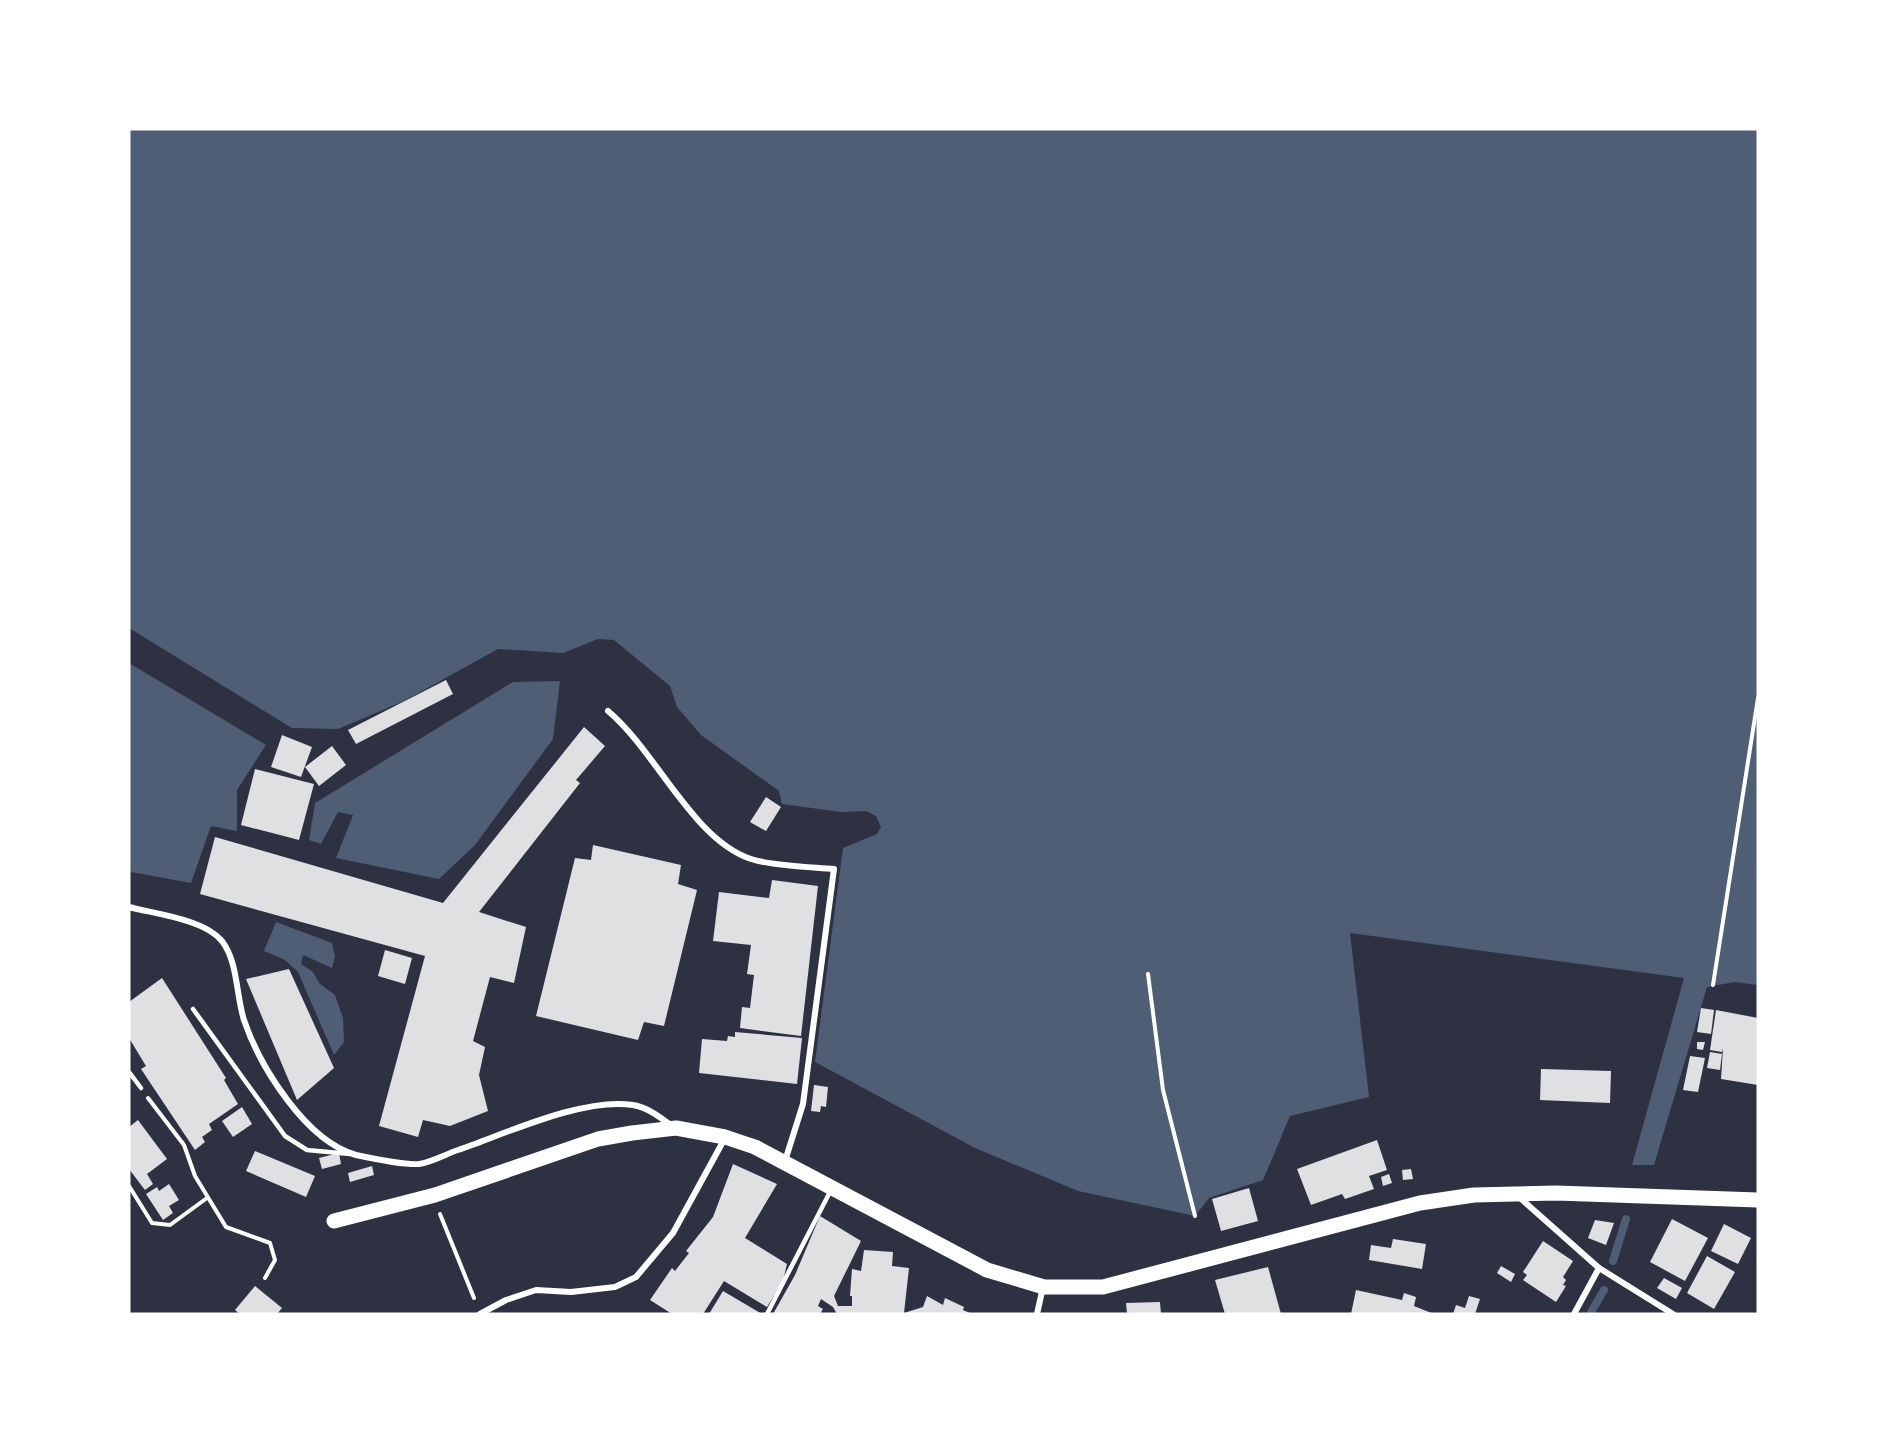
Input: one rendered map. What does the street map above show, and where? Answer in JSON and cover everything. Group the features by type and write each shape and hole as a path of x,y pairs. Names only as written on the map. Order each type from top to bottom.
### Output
{"main road":[{"path":"334,1221 435,1195 598,1139 676,1128 725,1137 785,1161 965,1260 1006,1276 1044,1287 1103,1287 1420,1203 1513,1192 1758,1200"}],"street":[{"path":"608,711 625,725 692,812 723,845 752,860 834,869 803,1104 785,1161"},
{"path":"129,907 195,923 222,941 233,967 244,1020 276,1084 309,1126 329,1143 356,1155 419,1164 566,1112 612,1104 634,1105 652,1112 676,1128"},
{"path":"480,1313 536,1290 571,1292 615,1287 636,1277 673,1233 725,1137"},
{"path":"1513,1192 1599,1268 1673,1314"},
{"path":"1574,1314 1599,1268"},
{"path":"1037,1314 1044,1287"}],"lane":[{"path":"192,1009 285,1136 307,1150 356,1155"},
{"path":"129,1072 141,1088"},
{"path":"767,1314 832,1188"}],"path":[{"path":"1713,985 1758,698"},
{"path":"1148,974 1163,1090 1195,1216"},
{"path":"141,1088 184,1145 195,1176 226,1227 270,1244 275,1260 265,1278"},
{"path":"129,1186 152,1223 170,1225 207,1198"},
{"path":"441,1218 480,1313"}],"water":[{"path":"129,129 1758,129 1758,985 1735,982 1707,987 1654,1165 1632,1165 1684,978 1350,933 1369,1097 1290,1116 1263,1180 1209,1198 1195,1216 1078,1191 975,1148 815,1062 843,848 877,834 881,827 876,816 866,811 841,812 782,804 779,791 701,735 677,707 670,686 614,640 598,639 563,653 498,649 404,701 338,729 292,728 129,628"},
{"path":"129,663 266,745 237,790 237,831 211,826 191,883 131,872 129,869"},
{"path":"560,681 553,739 475,845 439,879 336,858 353,815 338,812 321,844 309,840 315,803 513,682"},
{"path":"276,922 332,943 335,957 332,968 303,955 301,964 313,972 320,984 335,995 343,1018 344,1042 334,1055 298,972 285,960 264,951"}],"building":[{"path":"446,680 453,694 356,744 348,730"},
{"path":"584,727 605,746 576,780 580,783 479,912 526,927 514,983 490,977 473,1041 485,1047 479,1075 488,1111 450,1126 423,1120 418,1137 379,1126 425,956 200,894 215,837 443,903"},
{"path":"282,735 312,747 301,777 271,767"},
{"path":"332,746 346,765 319,786 305,767"},
{"path":"255,769 314,784 299,840 241,825"},
{"path":"766,797 781,807 766,831 750,822"},
{"path":"593,845 681,865 678,884 697,890 664,1026 644,1022 638,1040 536,1016 575,858 591,860"},
{"path":"772,880 818,886 801,1036 740,1028 742,1007 750,1008 754,975 747,974 751,945 713,941 719,892 769,898"},
{"path":"385,950 412,958 405,984 378,976"},
{"path":"289,969 334,1068 297,1100 246,979"},
{"path":"162,978 226,1078 224,1080 238,1104 209,1124 212,1130 202,1137 205,1142 195,1150 141,1069 146,1066 129,1038 129,1002"},
{"path":"1701,1008 1714,1010 1711,1034 1697,1032"},
{"path":"1716,1010 1758,1018 1758,1085 1721,1079 1723,1048 1722,1052 1710,1050"},
{"path":"735,1032 802,1038 797,1084 699,1073 702,1039 727,1041 728,1036 735,1037"},
{"path":"1697,1042 1705,1042 1703,1050 1697,1049"},
{"path":"1710,1052 1722,1054 1720,1070 1707,1068"},
{"path":"1690,1056 1705,1058 1698,1092 1683,1090"},
{"path":"1541,1069 1611,1071 1610,1103 1540,1100"},
{"path":"814,1085 828,1087 826,1107 821,1106 820,1112 811,1111"},
{"path":"242,1107 252,1124 233,1137 222,1121"},
{"path":"138,1120 167,1159 147,1174 153,1184 145,1190 129,1169 129,1127"},
{"path":"1377,1140 1387,1170 1369,1176 1374,1189 1345,1199 1342,1194 1311,1205 1297,1169"},
{"path":"255,1151 315,1176 306,1197 246,1171"},
{"path":"339,1153 341,1164 322,1169 319,1158"},
{"path":"733,1164 777,1184 745,1238 787,1264 783,1281 767,1307 724,1281 703,1314 672,1314 650,1300 672,1268 675,1271 689,1253 686,1251 713,1217"},
{"path":"372,1166 374,1175 350,1182 348,1173"},
{"path":"1411,1169 1413,1179 1403,1180 1402,1170"},
{"path":"1389,1174 1392,1183 1383,1186 1381,1177"},
{"path":"169,1184 179,1200 169,1206 173,1213 163,1220 146,1194 157,1187 159,1191"},
{"path":"1249,1188 1258,1221 1221,1231 1212,1199"},
{"path":"820,1216 861,1241 834,1296 838,1306 852,1306 852,1296 850,1296 852,1269 861,1271 864,1250 893,1252 892,1266 909,1268 904,1313 923,1307 927,1296 943,1305 945,1298 964,1307 963,1310 972,1314 837,1314 833,1307 821,1299 818,1306 823,1309 820,1314 773,1314 795,1275"},
{"path":"1672,1219 1708,1238 1685,1281 1650,1262"},
{"path":"1595,1220 1614,1223 1606,1245 1588,1238"},
{"path":"1724,1224 1751,1238 1738,1264 1711,1251"},
{"path":"1393,1239 1426,1244 1422,1269 1369,1260 1371,1245 1391,1248"},
{"path":"1543,1241 1573,1261 1563,1277 1566,1280 1563,1285 1566,1286 1556,1302 1523,1280 1527,1275 1523,1272"},
{"path":"1707,1256 1735,1272 1714,1309 1687,1293"},
{"path":"1501,1266 1515,1274 1511,1282 1497,1273"},
{"path":"1268,1267 1281,1314 1225,1314 1215,1280"},
{"path":"1664,1278 1682,1288 1676,1299 1657,1288"},
{"path":"255,1286 282,1308 277,1314 240,1314 235,1310"},
{"path":"1356,1290 1402,1300 1404,1293 1416,1297 1414,1306 1434,1314 1351,1314"},
{"path":"723,1291 762,1314 709,1314"},
{"path":"1469,1296 1480,1299 1475,1314 1453,1314 1456,1305 1465,1308"},
{"path":"1160,1302 1161,1314 1127,1314 1126,1303"}],"waterway":[{"path":"1613,1261 1626,1219"},
{"path":"1590,1314 1604,1290"}]}
